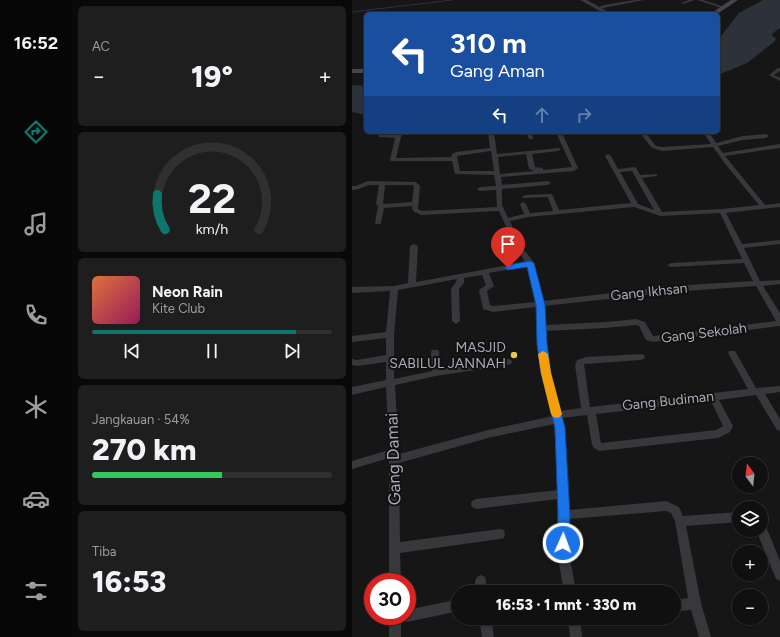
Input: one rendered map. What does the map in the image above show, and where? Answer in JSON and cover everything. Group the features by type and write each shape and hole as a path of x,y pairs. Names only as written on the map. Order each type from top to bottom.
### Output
{"main road":[{"path":"716,12 735,0"},
{"path":"352,71 364,71"}],"street":[{"path":"585,0 600,12 604,6 642,0"},
{"path":"617,5 618,0"},
{"path":"683,3 693,0"},
{"path":"699,0 724,7"},
{"path":"780,69 771,76 780,80"},
{"path":"382,134 381,136 398,138"},
{"path":"401,134 398,138 392,160 454,159"},
{"path":"490,134 501,209 517,244 530,263 540,305 542,344 546,373 560,428 564,515 563,552 569,585"},
{"path":"558,149 529,153 458,153 454,155 454,159 457,173 497,174 574,169 576,168 561,134"},
{"path":"644,134 654,147 659,149 716,145 743,138 766,136"},
{"path":"708,134 721,155 764,207"},
{"path":"721,155 780,146"},
{"path":"529,153 532,169 567,168"},
{"path":"608,156 635,205"},
{"path":"616,171 634,169 660,214"},
{"path":"638,177 655,175"},
{"path":"352,188 357,188 368,183 416,185 415,210 421,213 501,209"},
{"path":"378,223 382,206 379,204 382,183"},
{"path":"480,189 548,183"},
{"path":"528,215 524,201 550,195 557,212"},
{"path":"382,206 416,204"},
{"path":"506,220 528,215 635,205 650,212 660,214 722,211 780,204"},
{"path":"722,211 758,284 780,320"},
{"path":"739,246 780,242"},
{"path":"412,285 414,246"},
{"path":"671,265 747,261"},
{"path":"352,290 394,288 530,263"},
{"name":"Gang Ikhsan","path":"485,272 490,286 483,290 486,307 493,309 670,290 780,282"},
{"path":"456,321 455,289 460,283 461,276"},
{"name":"Gang Damai","path":"394,288 390,335 390,383 394,456 395,573"},
{"name":"Gang Sekolah","path":"542,328 636,322 642,324 649,338 653,339 780,323"},
{"path":"352,339 390,335"},
{"path":"435,352 436,373"},
{"path":"732,353 780,427"},
{"path":"641,357 586,360 580,362 579,365 597,445 600,447 711,435 724,432 728,429 728,426 713,396"},
{"path":"352,362 357,363 390,358"},
{"path":"352,391 436,373 508,362"},
{"name":"Gang Budiman","path":"352,465 589,410 780,389"},
{"path":"476,504 563,494"},
{"path":"564,515 666,506 675,510 680,521 695,603 705,637"},
{"path":"680,521 732,517"},
{"path":"395,548 500,534"},
{"path":"765,537 780,575"},
{"path":"681,605 695,603"},
{"path":"416,613 450,607"},
{"path":"395,637 398,625"},
{"path":"487,625 488,637"},
{"path":"576,637 577,625"}],"shaded area":[{"path":"763,0 780,0 780,28 773,33 772,36 776,38 775,41 747,63 720,74 720,37 739,13"},
{"path":"352,85 364,86 364,115 352,112"}],"waterway":[{"path":"352,12 452,0"}],"slow traffic":[{"path":"543,354 546,373 557,414"}],"place":[{"name":"MASJID SABILUL JANNAH","path":"514,355"}],"route":[{"path":"508,268 530,263 540,305 542,344 546,373 560,428 564,515 563,543"}]}
